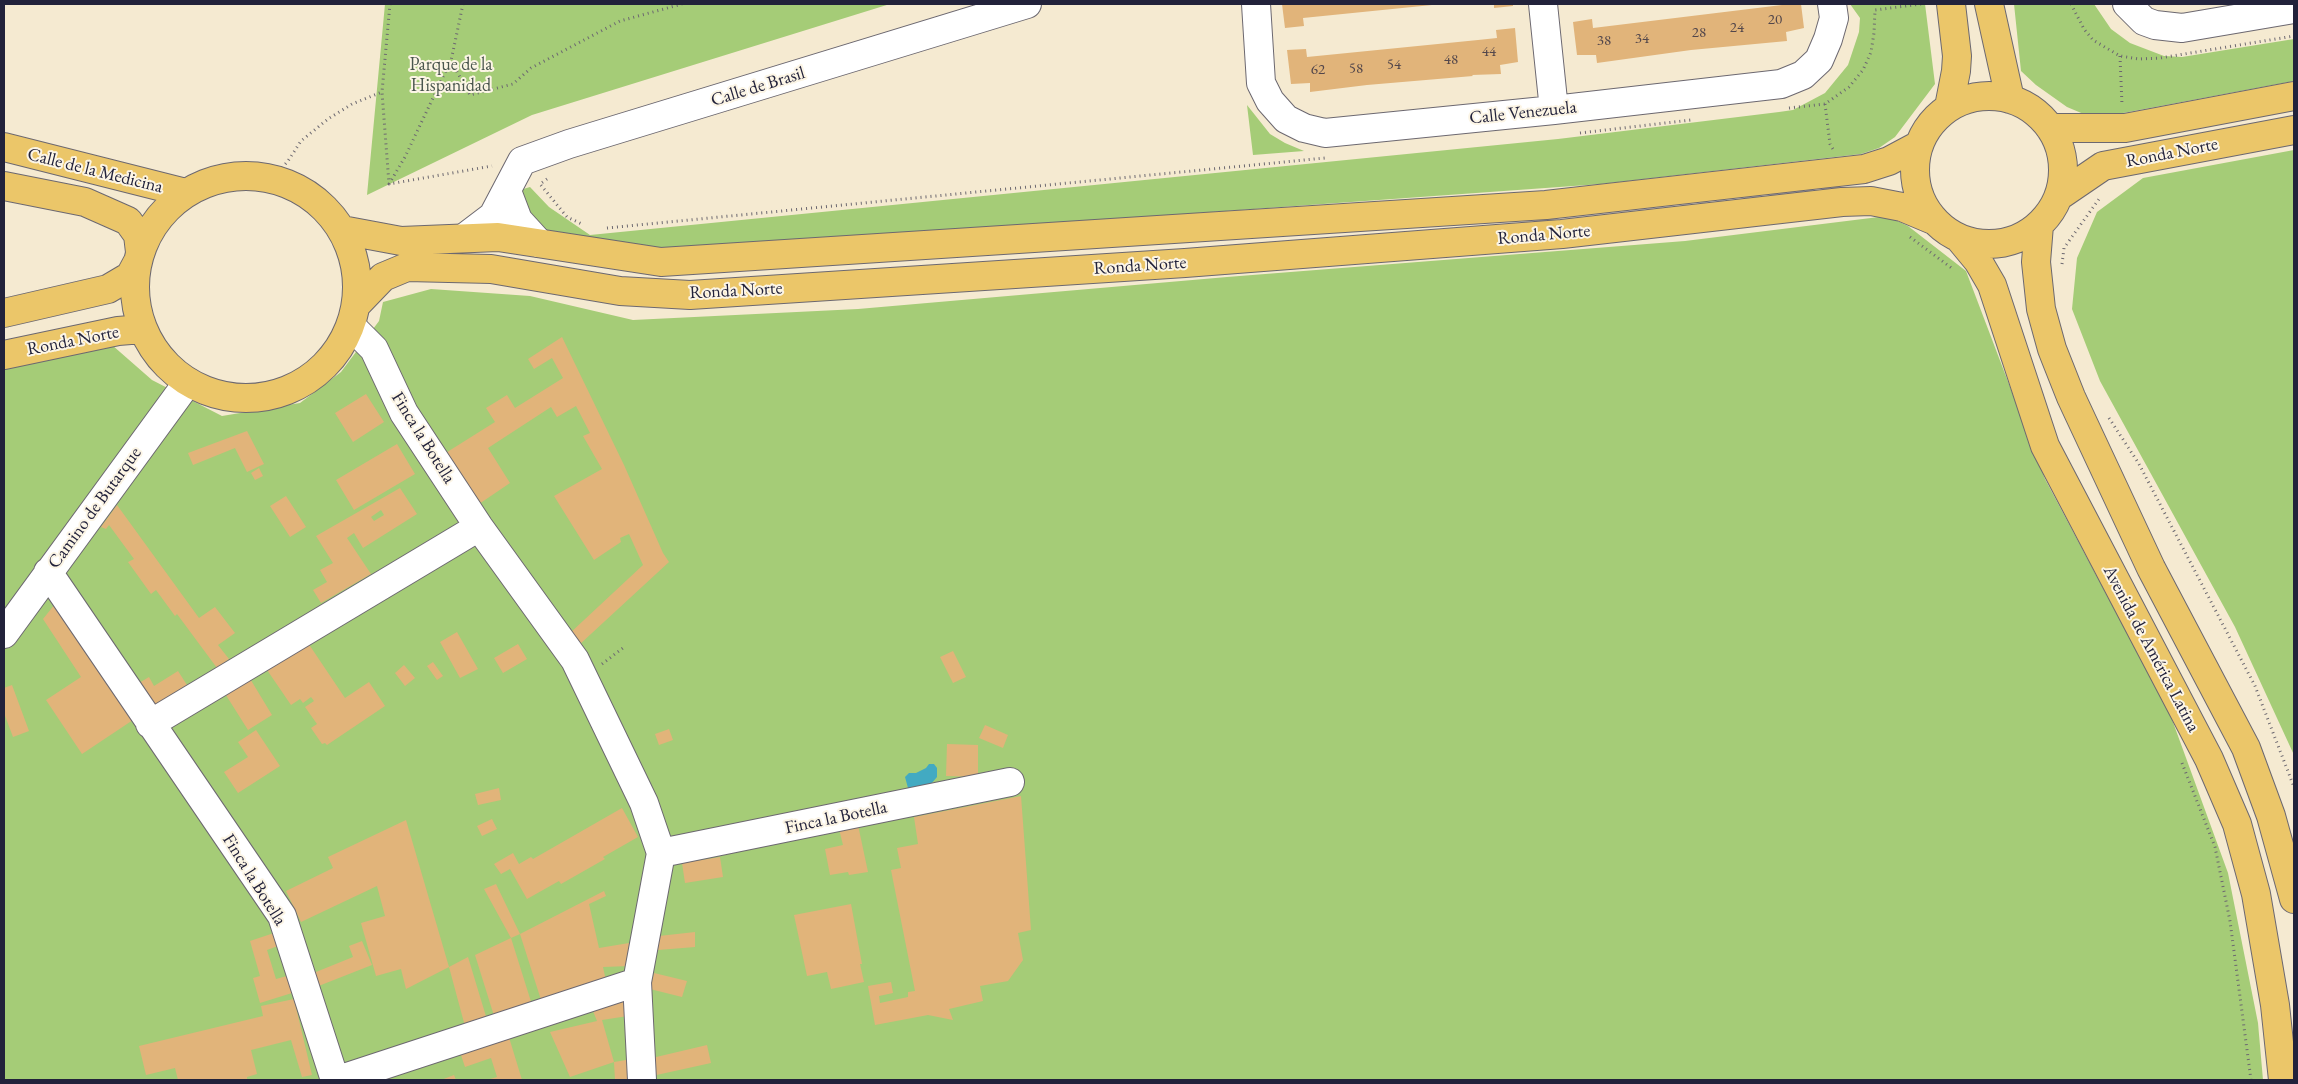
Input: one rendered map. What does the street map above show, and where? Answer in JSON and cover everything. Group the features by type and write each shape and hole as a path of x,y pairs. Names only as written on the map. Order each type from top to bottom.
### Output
{"main road":[{"path":"1949,107 1957,56 1952,4"},
{"path":"1989,4 2010,99"},
{"path":"1989,96 2010,99 2033,110 2050,128 2060,149 2063,173 2059,196 2039,225 2021,237 2001,243 1980,244 1959,238 1933,220 1922,203 1916,184 1914,164 1919,145 1926,130 1949,107 1968,98 1989,96"},
{"name":"Ronda Norte","path":"2050,128 2125,128 2294,96"},
{"name":"Ronda Norte","path":"2059,196 2103,166 2294,130"},
{"name":"Ronda Norte","path":"342,230 401,241 498,237 661,262 1546,205 1864,169 1889,161 1919,145"},
{"name":"Calle de la Medicina","path":"4,148 186,194"},
{"name":"Ronda Norte","path":"4,313 108,289 130,276 148,235 158,219 186,194 206,184 228,178 250,176 272,179 293,186 329,212 342,230 352,251 357,274 354,315"},
{"name":"Calle de la Medicina","path":"4,186 85,202 128,221 138,235 139,258"},
{"name":"Ronda Norte","path":"139,258 135,286 136,308 143,329 154,350 169,368 188,382 218,395 251,398 283,392 312,378 335,354 354,315 383,277 407,267 491,269 620,291 690,295 1185,263 1562,234 1842,202 1871,201 1902,207 1933,220"},
{"path":"2039,225 2036,262 2041,309 2052,349 2071,397 2151,568 2246,748 2271,816 2294,899"},
{"name":"Avenida de América Latina","path":"1959,238 1978,261 1992,285 2045,446 2210,759 2237,824 2256,894 2275,1005 2282,1080"},
{"name":"Ronda Norte","path":"4,355 118,331 143,329"}],"street":[{"name":"Calle de Brasil","path":"522,160 1028,4"},
{"name":"Calle Venezuela","path":"1256,4 1261,83 1270,101 1286,119 1304,128 1324,133 1554,110 1781,84 1803,75 1819,60 1828,40 1834,18 1832,4"},
{"path":"1543,4 1554,110"},
{"path":"2127,4 2144,20 2155,25 2182,28 2294,9"},
{"path":"464,238 493,216 522,160"},
{"path":"507,191 518,220 539,243"},
{"name":"Finca la Botella","path":"354,315 374,349 404,413 480,527 575,660 644,803 661,853 637,982 642,1080"},
{"name":"Camino de Butarque","path":"4,634 188,382"},
{"path":"150,724 480,527"},
{"name":"Finca la Botella","path":"48,572 282,916 336,1080 637,982"},
{"name":"Finca la Botella","path":"661,853 1010,782"}],"path":[{"path":"389,184 382,92 390,4"},
{"path":"389,184 405,157 451,61 463,4"},
{"path":"451,61 470,95 513,84 532,68 620,21 682,4"},
{"path":"1786,109 1824,104 1849,87 1863,70 1871,52 1875,10 1928,4"},
{"path":"2120,56 2125,128"},
{"path":"272,179 301,142 328,119 352,104 382,92"},
{"path":"1824,104 1830,144 1837,154 1839,173"},
{"path":"1574,134 1700,119"},
{"path":"554,149 562,168 540,184 566,217 588,226"},
{"path":"605,228 1326,158"},
{"path":"389,184 522,160"},
{"path":"2060,270 2064,248 2098,200 2104,196"},
{"path":"1904,232 1959,276"},
{"path":"2108,417 2139,464 2255,686 2294,787"},
{"path":"2180,758 2215,847 2230,921 2250,1080"}],"green space":[{"name":"Parque de la Hispanidad","path":"385,4 890,4 532,115 367,195"},
{"path":"1850,4 1925,4 1935,84 1895,137 1879,148 1861,154 1601,184 712,248 660,248 547,231 532,222 520,190 530,187 549,207 590,235 1558,139 1779,112 1793,110 1825,93 1848,65 1859,32 1860,18"},
{"path":"2014,4 2094,4 2111,29 2130,43 2164,56 2182,57 2294,39 2294,81 2107,116 2086,115 2067,107 2036,85 2021,71"},
{"path":"1247,105 1270,134 1304,151 1253,155"},
{"path":"2294,150 2294,755 2235,627 2100,381 2072,309 2077,258 2097,212 2143,178"},
{"path":"1887,216 1908,226 1966,271 2045,479 2170,714 2228,873 2258,1023 2263,1080 4,1080 4,366 112,345 152,380 222,416 300,403 341,372 379,321 383,302 431,289 530,296 633,320 858,309 1227,277 1685,241"}],"water":[{"path":"929,764 934,764 937,768 937,777 931,784 915,790 908,788 905,777 909,773 916,773 926,768"}],"building":[{"path":"1282,4 1432,5 1303,18 1304,26 1285,28"},
{"path":"1494,4 1513,4 1513,6 1494,8"},
{"path":"1782,4 1801,4 1804,28 1786,32 1787,41 1691,50 1597,63 1596,55 1577,55 1573,22 1592,19 1593,28"},
{"path":"1515,28 1518,62 1500,65 1501,74 1472,75 1310,92 1310,83 1291,84 1287,50 1306,49 1307,57 1497,38 1496,30"},
{"path":"562,337 624,465 663,553 669,562 579,645 569,634 643,565 629,534 620,538 621,542 594,560 554,496 602,469 583,436 590,433 576,406 557,417 551,407 488,448 510,483 479,504 444,454 495,422 486,408 507,395 515,408 563,378 552,358 534,369 528,359"},
{"path":"366,394 384,422 353,442 335,413"},
{"path":"247,431 264,464 247,472 235,448 193,465 188,453"},
{"path":"397,444 415,474 354,510 336,480"},
{"path":"259,468 263,476 255,480 251,473"},
{"path":"400,488 417,514 363,548 354,533 347,538 371,574 321,603 313,590 327,582 320,570 333,563 316,536","holes":["381,510 384,515 374,521 371,517"]},
{"path":"286,496 306,527 290,537 270,506"},
{"path":"117,505 199,618 215,607 235,633 218,645 229,659 217,668 177,614 175,616 156,590 151,594 128,562 134,559 109,525 106,529 101,527"},
{"path":"55,604 133,720 82,754 46,700 81,677 43,619"},
{"path":"457,632 478,669 460,678 440,642"},
{"path":"306,640 345,698 369,682 385,706 327,745 325,743 322,744 311,728 317,724 305,707 314,701 311,697 303,703 300,699 291,705 265,667"},
{"path":"518,644 527,659 503,673 494,658"},
{"path":"953,651 966,677 953,683 940,657"},
{"path":"433,662 443,676 437,680 427,666"},
{"path":"404,665 415,678 405,686 395,673"},
{"path":"178,671 187,685 154,705 139,683 149,677 154,686"},
{"path":"249,677 272,715 248,730 224,692"},
{"path":"12,685 29,731 13,737 4,713 4,688"},
{"path":"985,725 1008,735 1003,748 979,738"},
{"path":"669,729 673,740 659,745 655,734"},
{"path":"256,730 280,766 238,793 224,772 248,757 238,742"},
{"path":"947,744 978,745 978,777 946,776"},
{"path":"499,788 501,800 478,805 475,794"},
{"path":"1021,796 1031,930 1018,933 1023,960 1008,981 980,986 983,1001 949,1009 953,1020 928,1015 875,1025 868,986 891,982 893,993 879,996 880,1003 908,997 908,992 915,991 891,870 901,868 897,848 918,844 914,817"},
{"path":"622,808 638,837 603,857 605,859 561,884 559,881 527,899 510,869 501,874 494,864 513,853 519,864 531,857 533,859"},
{"path":"492,819 497,829 482,836 477,826"},
{"path":"406,820 449,967 406,989 401,969 376,976 361,923 385,916 377,886 301,922 286,891 333,868 328,857"},
{"path":"858,825 868,872 849,875 848,872 830,875 825,849 843,845 839,829"},
{"path":"720,857 723,877 685,883 682,863"},
{"path":"496,884 520,934 511,938 484,889"},
{"path":"604,891 606,896 589,904 599,948 635,942 630,966 603,967 606,981 542,1003 520,934"},
{"path":"851,904 864,982 831,989 827,972 807,976 794,915"},
{"path":"695,932 695,947 658,950 659,936"},
{"path":"274,933 278,946 267,950 276,979 287,976 292,993 260,1003 253,978 260,976 250,941"},
{"path":"511,938 533,1008 495,1019 475,955"},
{"path":"362,941 372,965 316,987 311,974 353,957 349,946"},
{"path":"468,957 488,1023 466,1030 449,967"},
{"path":"654,973 687,981 682,997 650,989"},
{"path":"627,993 628,1016 602,1020 614,1062 570,1077 550,1032 597,1021 591,1006"},
{"path":"294,999 312,1075 302,1077 291,1040 251,1050 257,1074 247,1077 247,1080 178,1080 175,1068 146,1075 139,1046 263,1016 261,1006"},
{"path":"508,1034 522,1080 487,1080 497,1077 491,1058 465,1067 460,1052"},
{"path":"707,1045 711,1063 652,1076 652,1058"},
{"path":"632,1059 633,1080 615,1080 614,1062"},
{"path":"454,1075 456,1080 441,1080"}]}
